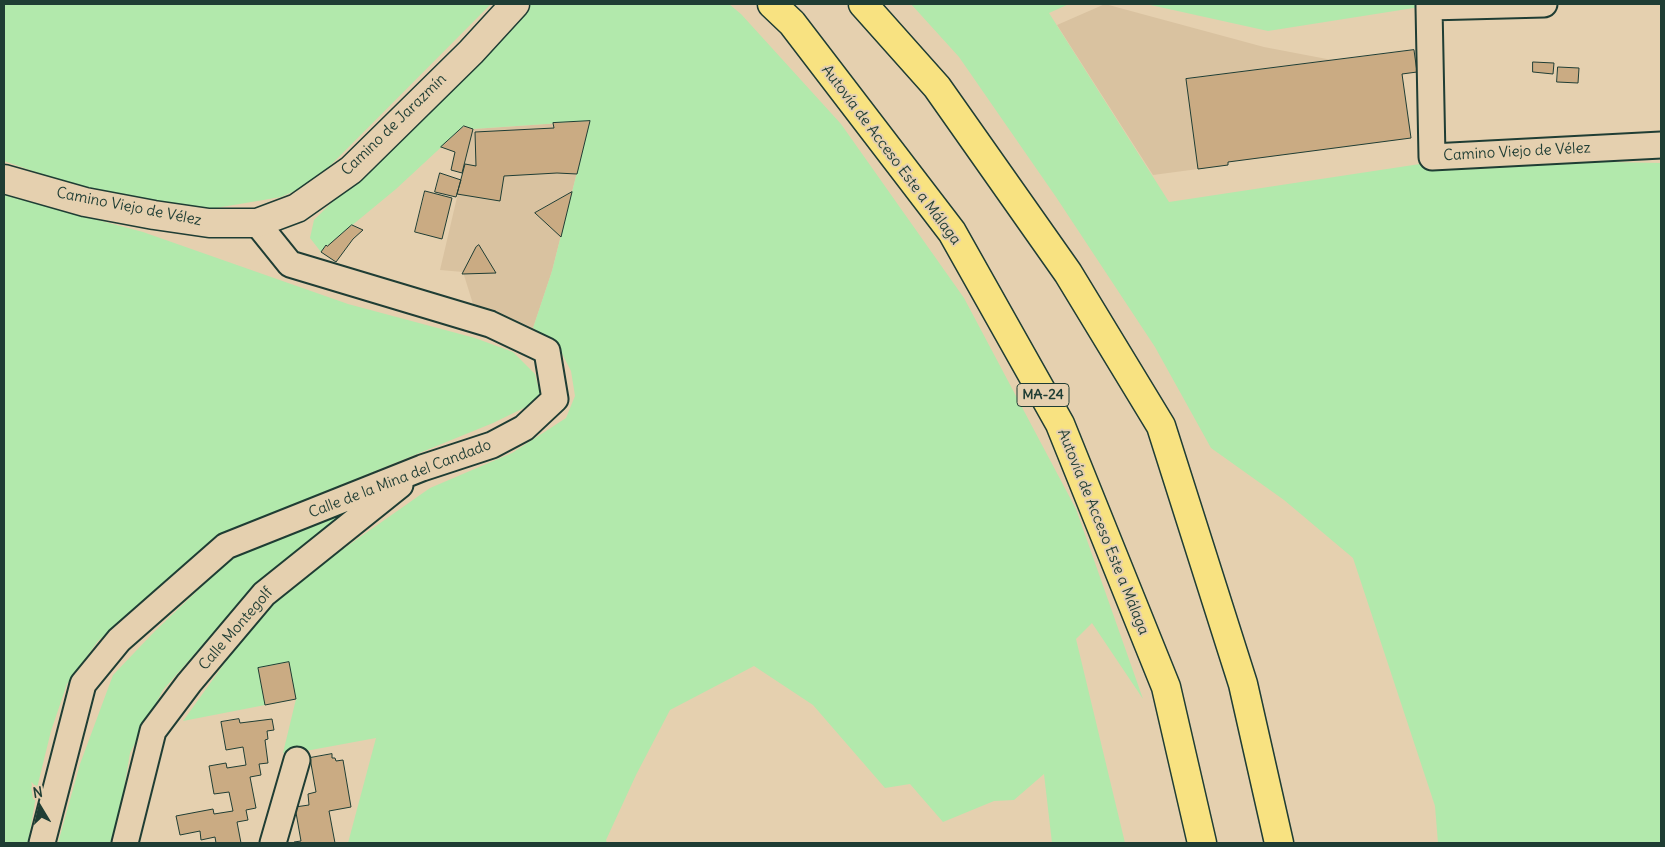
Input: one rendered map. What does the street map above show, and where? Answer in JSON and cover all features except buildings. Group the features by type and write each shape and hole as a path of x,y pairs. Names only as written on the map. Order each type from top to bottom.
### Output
{"highway":[{"name":"Autovía de Acceso Este a Málaga","path":"772,4 792,23 952,232 1060,424 1166,687 1202,843"},
{"path":"863,4 937,87 1068,273 1161,426 1243,684 1279,843"}],"street":[{"name":"Camino de Jarazmín","path":"257,223 297,208 351,170 471,52 515,4"},
{"path":"1429,5 1544,4"},
{"name":"Camino Viejo de Vélez","path":"1429,5 1432,157 1661,145"},
{"name":"Camino Viejo de Vélez","path":"4,179 85,202 154,215 209,223 257,223"},
{"name":"Calle de la Mina del Candado","path":"42,843 83,684 119,640 226,546 422,468 492,444 524,428 555,399 547,351 490,324 290,264 257,223"},
{"name":"Calle Montegolf","path":"125,843 153,731 189,683 264,594 422,468"},
{"path":"274,843 297,760"}],"shaded area":[{"path":"1105,4 1264,47 1332,60 1414,50 1417,72 1402,74 1411,138 1228,162 1228,165 1153,175 1057,25"},
{"path":"590,121 552,271 533,328 492,309 473,304 463,272 440,270 473,129"}],"green space":[{"path":"4,4 491,4 313,183 281,197 204,210 70,184 4,161"},
{"path":"530,4 729,4 741,14 841,124 964,298 1076,509 1143,699 1092,623 1076,639 1125,843 1052,843 1044,774 1014,800 994,801 943,822 910,784 885,788 813,705 754,666 670,710 636,775 606,840 607,843 348,843 376,738 283,753 296,699 183,721 229,657 279,594 430,488 512,453 566,418 575,396 571,371 557,344 533,328 552,271 590,121 473,129 464,126 396,189 326,245 321,252 310,238 314,220"},
{"path":"911,4 1069,4 1049,13 1169,202 1420,164 1558,161 1661,163 1661,843 1438,843 1435,806 1353,558 1284,500 1211,448 1155,347 1056,197 959,57"},
{"path":"1146,4 1421,4 1420,7 1268,31"},
{"path":"4,195 143,232 348,304 475,338 513,352 535,374 540,394 530,405 493,423 233,529 173,576 98,641 67,684 51,731 38,784 28,843 4,843"},
{"path":"375,496 248,593 163,690 130,753 115,843 58,843 80,764 113,675 155,631 233,557"}]}
